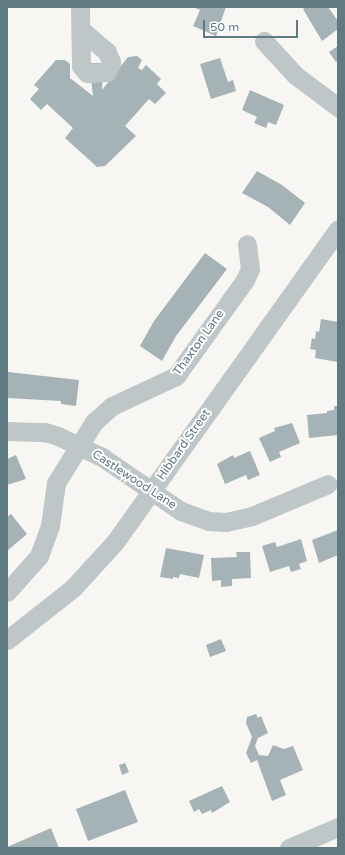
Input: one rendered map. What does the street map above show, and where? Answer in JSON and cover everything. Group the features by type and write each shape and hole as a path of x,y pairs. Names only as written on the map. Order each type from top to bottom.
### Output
{"street":[{"path":"80,7 82,30"},
{"path":"264,41 295,75 338,107"},
{"name":"Hibbard Street","path":"7,640 73,588 114,542 152,491 338,229"},
{"name":"Thaxton Lane","path":"7,592 39,556 50,526 56,483 78,445 104,410 176,376 245,280 250,269 247,244"},
{"name":"Castlewood Lane","path":"7,431 45,432 78,445 102,457 193,517 226,522 252,516 328,484"},
{"path":"289,848 338,827"}],"building":[{"path":"193,7 226,7 216,36 193,26 200,10"},
{"path":"306,7 328,7 338,21 338,29 322,41 303,9"},
{"path":"338,46 338,61 336,62 329,52"},
{"path":"137,56 142,60 138,68 142,70 146,65 161,79 157,84 166,93 155,104 149,99 125,126 136,136 105,166 97,167 65,138 73,128 47,104 41,110 30,99 39,89 34,85 56,60 65,60 70,64 70,78 93,96 89,63 103,63 102,90 128,57"},
{"path":"220,58 228,82 233,80 236,91 211,99 200,64"},
{"path":"250,90 284,105 276,125 268,122 266,128 254,123 257,117 242,110"},
{"path":"257,171 282,185 305,203 290,225 268,207 242,193"},
{"path":"205,253 227,269 176,336 162,361 140,346 154,321"},
{"path":"321,319 338,322 337,362 315,358 316,350 310,349 312,338 315,339 316,331 319,332"},
{"path":"8,372 79,380 76,406 61,404 61,401 7,398"},
{"path":"334,406 338,406 338,435 309,438 307,415 327,413 327,411 334,410"},
{"path":"292,423 300,443 279,452 281,457 270,462 259,438 275,431 274,428"},
{"path":"250,451 260,475 248,480 246,475 225,484 217,464 233,455 234,458"},
{"path":"16,455 26,479 7,485 7,459"},
{"path":"11,514 27,534 7,551 7,517"},
{"path":"338,530 338,555 319,563 312,540"},
{"path":"301,539 307,561 299,564 301,569 291,572 289,566 270,572 262,546 275,542 277,547"},
{"path":"166,548 204,555 199,578 180,574 179,578 173,577 173,579 160,577"},
{"path":"236,552 250,552 251,578 232,579 232,586 221,587 221,580 212,581 211,558 237,557"},
{"path":"221,639 226,651 210,657 206,645"},
{"path":"256,714 258,718 261,716 268,733 258,738 255,746 259,755 268,756 273,745 284,749 293,746 303,770 280,780 286,795 272,801 257,760 251,763 246,753 252,737 246,723 247,717"},
{"path":"125,763 129,772 122,775 119,765"},
{"path":"222,786 230,802 212,813 211,810 202,814 199,809 194,812 189,801"},
{"path":"125,790 138,822 88,841 76,809"},
{"path":"51,828 59,848 7,848 7,847"}]}
